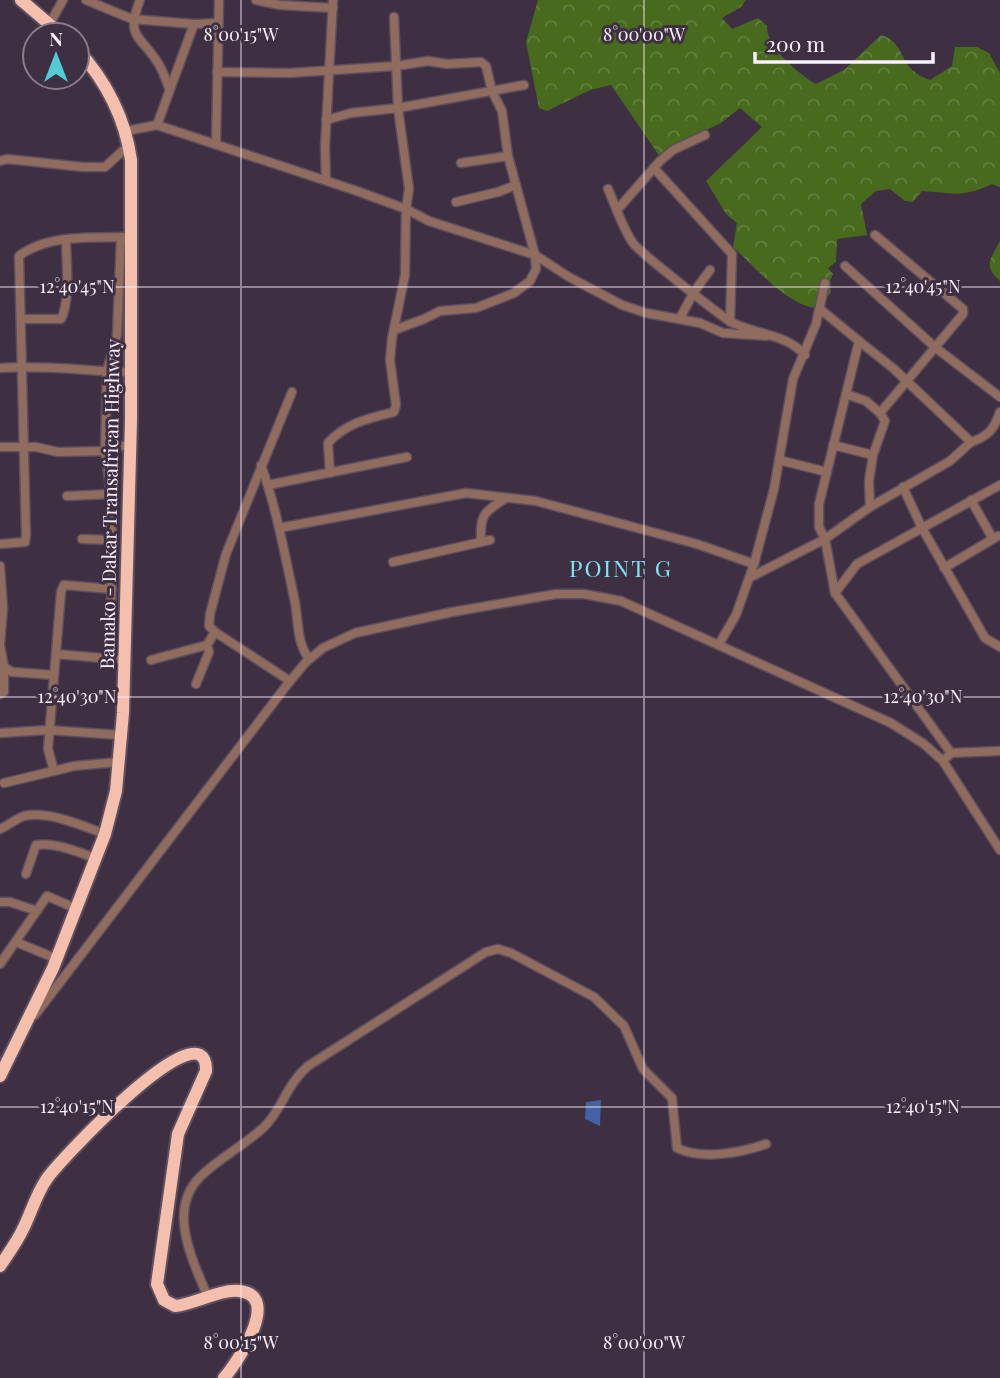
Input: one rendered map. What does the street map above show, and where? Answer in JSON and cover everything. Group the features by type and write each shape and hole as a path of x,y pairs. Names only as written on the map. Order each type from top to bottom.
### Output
{"highway":[{"path":"21,0 47,21"},
{"name":"Bamako - Dakar Transafrican Highway","path":"0,1076 27,1024 77,909 105,834 116,791 124,660 130,446 127,237 132,176 126,131 107,89 91,68"},
{"path":"0,1265 23,1230 46,1180 75,1145 146,1079 180,1058 190,1054 198,1055 205,1061 206,1071 178,1134 157,1284 164,1300 174,1306 237,1290 248,1293 257,1307 256,1319 247,1346 225,1378"}],"street":[{"path":"51,21 63,0"},
{"path":"86,0 132,19 194,24 218,23"},
{"path":"140,0 132,19 134,31 158,63 169,88"},
{"path":"216,144 219,0"},
{"path":"256,0 280,5 333,4 326,120 326,180"},
{"path":"330,473 328,443 338,432 354,424 394,412 396,405 390,360 405,275 409,189 398,108 394,17"},
{"path":"157,125 194,24"},
{"path":"217,72 289,73 396,66 428,61 447,64 483,63 502,111 508,156 521,212 535,255 536,269 530,281 514,293 477,307 440,311 424,320 394,330"},
{"path":"326,120 351,113 398,108 524,85"},
{"path":"126,131 157,125 326,180 406,209 429,221 535,255 569,277 622,305 646,313 700,323 723,333 781,337 795,344 805,355"},
{"path":"617,210 673,150 705,135"},
{"path":"0,160 105,167 129,145"},
{"path":"461,163 508,156"},
{"path":"654,168 732,254 730,322"},
{"path":"456,202 516,185"},
{"path":"608,189 634,245 730,322 766,335"},
{"path":"875,235 963,309 963,314 936,348 880,413"},
{"path":"0,545 25,542 19,256 26,250 66,239 127,237 117,335 107,371 105,449 113,540 108,657"},
{"path":"21,319 61,318 64,315 66,239"},
{"path":"845,266 936,348 1000,397"},
{"path":"680,318 710,270"},
{"path":"719,644 736,615 754,564 774,489 793,379 805,355 825,284"},
{"path":"820,309 907,381 971,442"},
{"path":"859,341 819,504 819,527 825,539 835,593 951,753"},
{"path":"0,368 131,372"},
{"path":"290,681 209,626 226,554 292,392"},
{"path":"846,394 866,401 880,413 884,424 873,455 869,481 870,507"},
{"path":"749,578 825,539 870,507 950,461 971,442 984,438 994,429 1000,412"},
{"path":"833,444 873,455"},
{"path":"0,447 36,447 58,452 130,446"},
{"path":"268,485 407,457"},
{"path":"779,460 827,472"},
{"path":"261,465 279,528 297,615 300,647 309,659"},
{"path":"835,593 857,564 1000,485"},
{"path":"903,487 922,528 985,638 1000,647"},
{"path":"279,528 466,493 536,501 697,544 754,564"},
{"path":"67,496 111,494"},
{"path":"393,562 486,541 481,518 506,497"},
{"path":"944,568 995,537 971,500"},
{"path":"82,539 113,540"},
{"path":"0,566 3,608 0,645 4,667 4,692 0,694"},
{"path":"54,771 48,749 48,730 61,592 64,585 112,589"},
{"path":"27,1024 309,659 323,648 355,633 453,612 556,594 584,594 621,601 891,723 924,744 943,761 1000,850"},
{"path":"150,660 207,645 215,632"},
{"path":"196,684 206,663 209,652 207,645"},
{"path":"56,654 124,660"},
{"path":"4,667 12,672 54,675"},
{"path":"0,733 48,730 120,735"},
{"path":"943,761 951,753 1000,751"},
{"path":"4,783 74,766 118,762"},
{"path":"0,829 24,816 40,816 56,818 105,834"},
{"path":"26,874 39,843 95,858"},
{"path":"0,964 47,896 77,909"},
{"path":"0,902 10,902 37,911"},
{"path":"16,942 67,967 82,954"},
{"path":"208,1298 186,1242 184,1209 190,1191 200,1177 266,1126 295,1077 308,1066 486,952 498,949 511,953 594,997 609,1009 624,1026 643,1069 672,1098 677,1149 689,1154 747,1151 766,1144"}],"green space":[{"path":"538,0 746,0 741,7 722,18 732,29 758,18 767,26 772,43 785,59 816,84 844,70 881,35 893,42 910,68 930,80 952,66 955,47 977,47 989,53 1000,73 1000,187 992,184 958,194 922,191 913,202 905,201 890,189 876,191 861,204 867,235 837,239 836,262 828,268 833,274 830,281 831,293 818,308 807,306 784,294 733,247 737,223 726,214 706,181 762,127 740,108 721,123 670,147 660,157 611,85 590,90 547,111 539,108 526,42"},
{"path":"1000,241 1000,281 991,271 990,262"}],"water":[{"path":"601,1100 600,1126 585,1119 586,1102"}],"district":[{"name":"POINT G","path":"621,567"}]}
